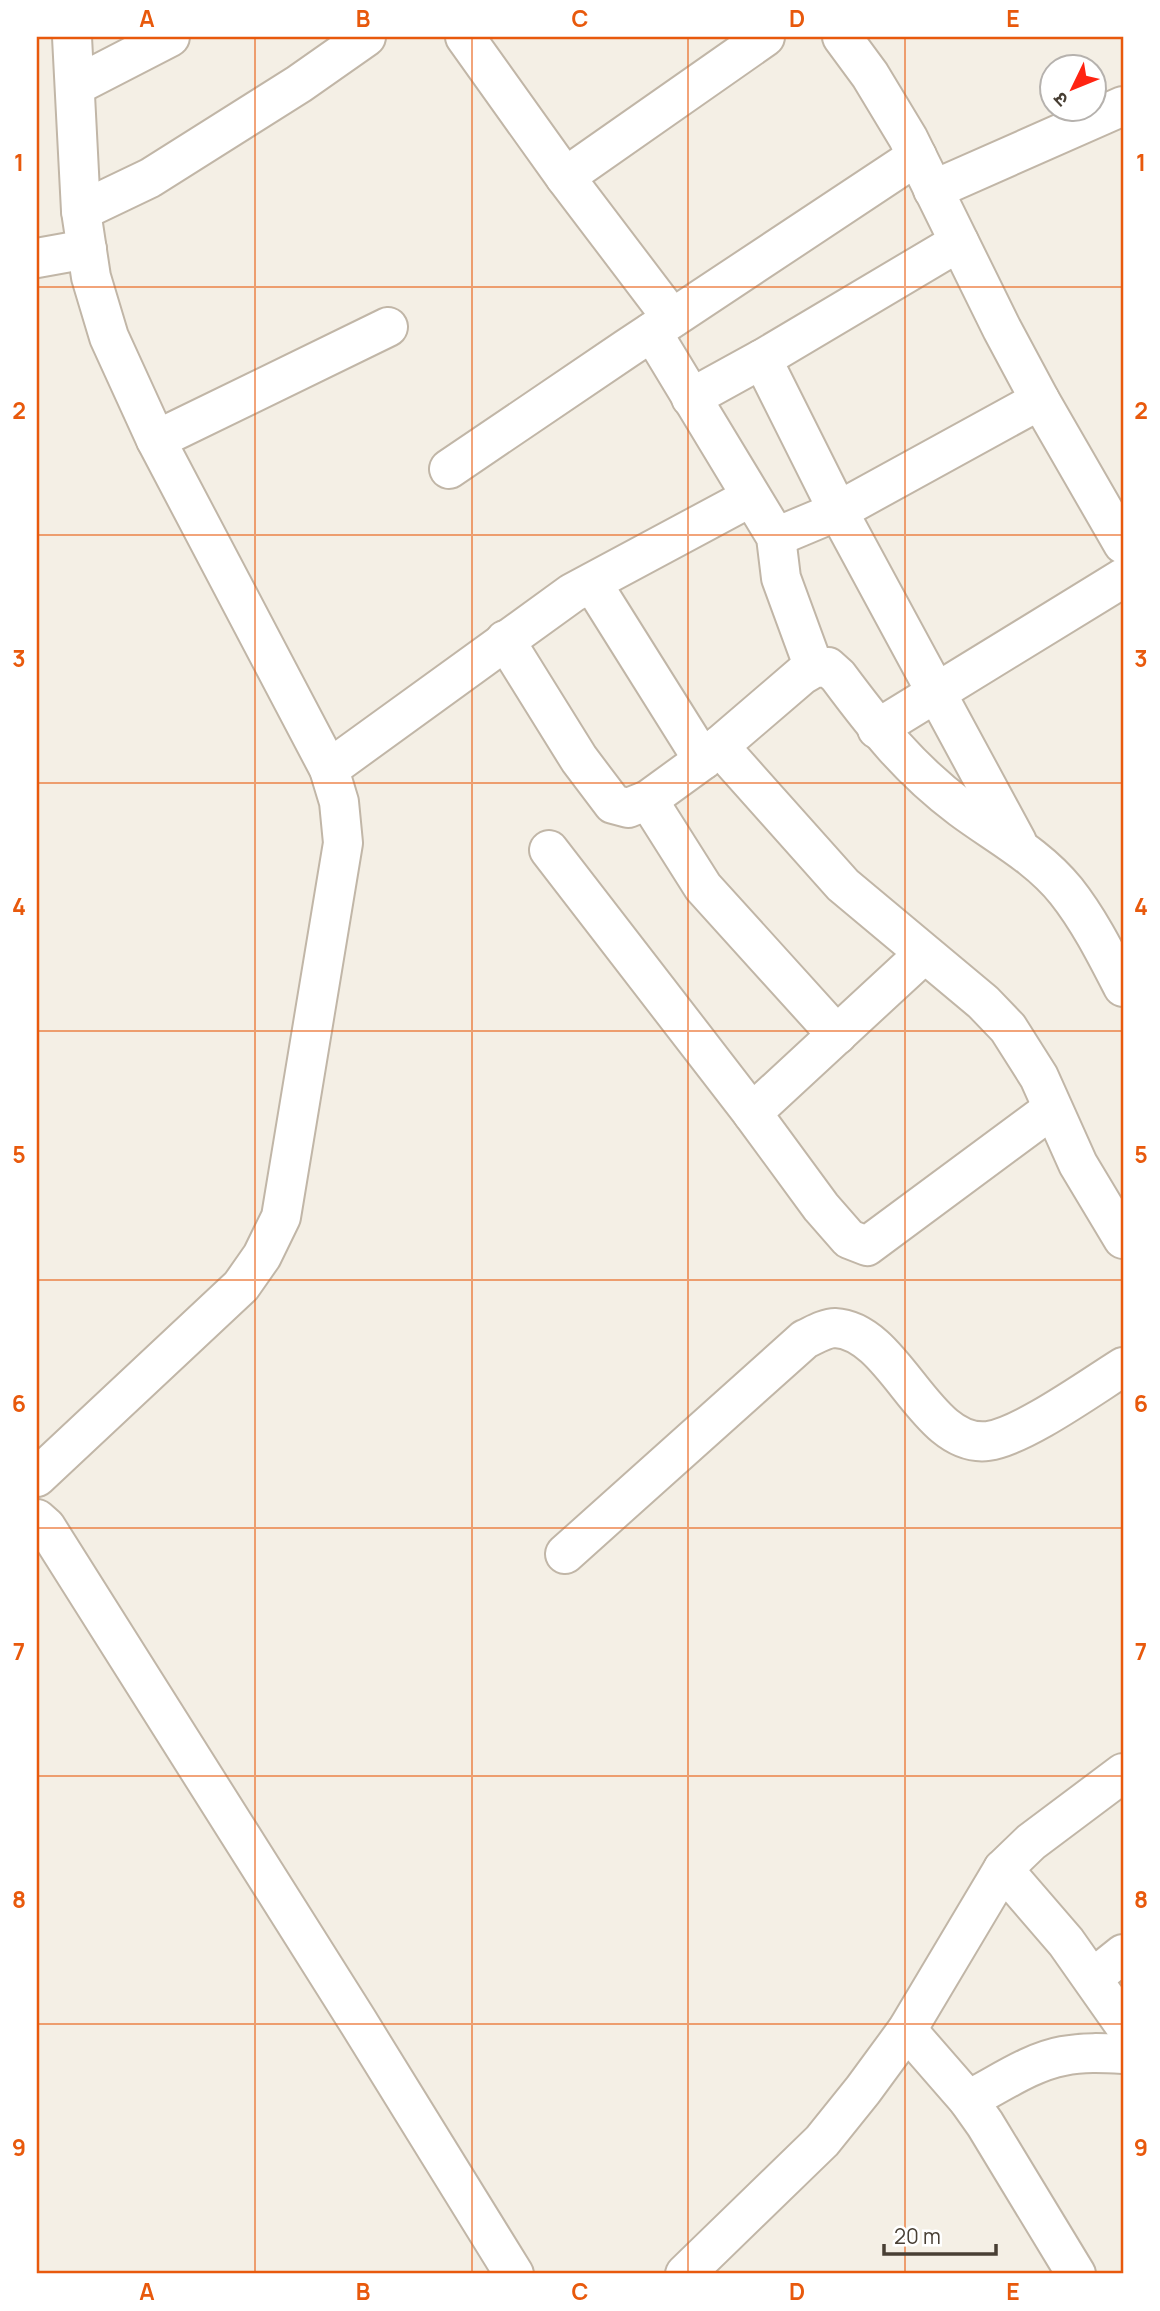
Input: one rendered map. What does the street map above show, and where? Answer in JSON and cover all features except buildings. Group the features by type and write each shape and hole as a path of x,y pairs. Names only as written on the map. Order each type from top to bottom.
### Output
{"street":[{"path":"37,1477 240,1286 262,1256 281,1217 343,843 339,802 329,769 156,440 110,337 91,277 81,211 72,37"},
{"path":"75,86 170,37"},
{"path":"81,211 150,178 214,139 366,37"},
{"path":"465,37 565,177 662,325 691,398 776,537 781,578 814,668"},
{"path":"565,177 765,37"},
{"path":"842,37 870,75 908,138 1002,329 1123,544"},
{"path":"933,190 1123,106"},
{"path":"449,469 917,156"},
{"path":"691,398 959,242"},
{"path":"37,258 87,249"},
{"path":"156,440 388,327"},
{"path":"762,359 838,511 1020,847"},
{"path":"776,537 838,511 1040,400"},
{"path":"329,769 572,593 751,497"},
{"path":"877,729 1123,578"},
{"path":"592,583 711,753 843,885 983,1002 1008,1028 1040,1077 1078,1164 1123,1239"},
{"path":"505,640 579,759 613,804 628,808 648,800 711,753 802,675 814,668 828,667 838,676 892,747 962,809 1020,847 1065,890 1099,941 1123,987"},
{"path":"648,800 703,887 837,1035"},
{"path":"549,850 821,1207 849,1239 867,1245 1052,1109"},
{"path":"752,1113 924,954"},
{"path":"565,1555 805,1339 832,1328 852,1331 875,1348 945,1427 968,1439 988,1441 1023,1428 1123,1367"},
{"path":"37,1519 69,1563 514,2274"},
{"path":"685,2274 822,2141 907,2031 1003,1869 1031,1842 1123,1773"},
{"path":"1003,1869 1066,1942 1123,2023"},
{"path":"1093,1978 1123,1954"},
{"path":"907,2031 968,2100 1076,2274"},
{"path":"968,2100 1034,2066 1061,2056 1095,2052 1123,2054"}]}
